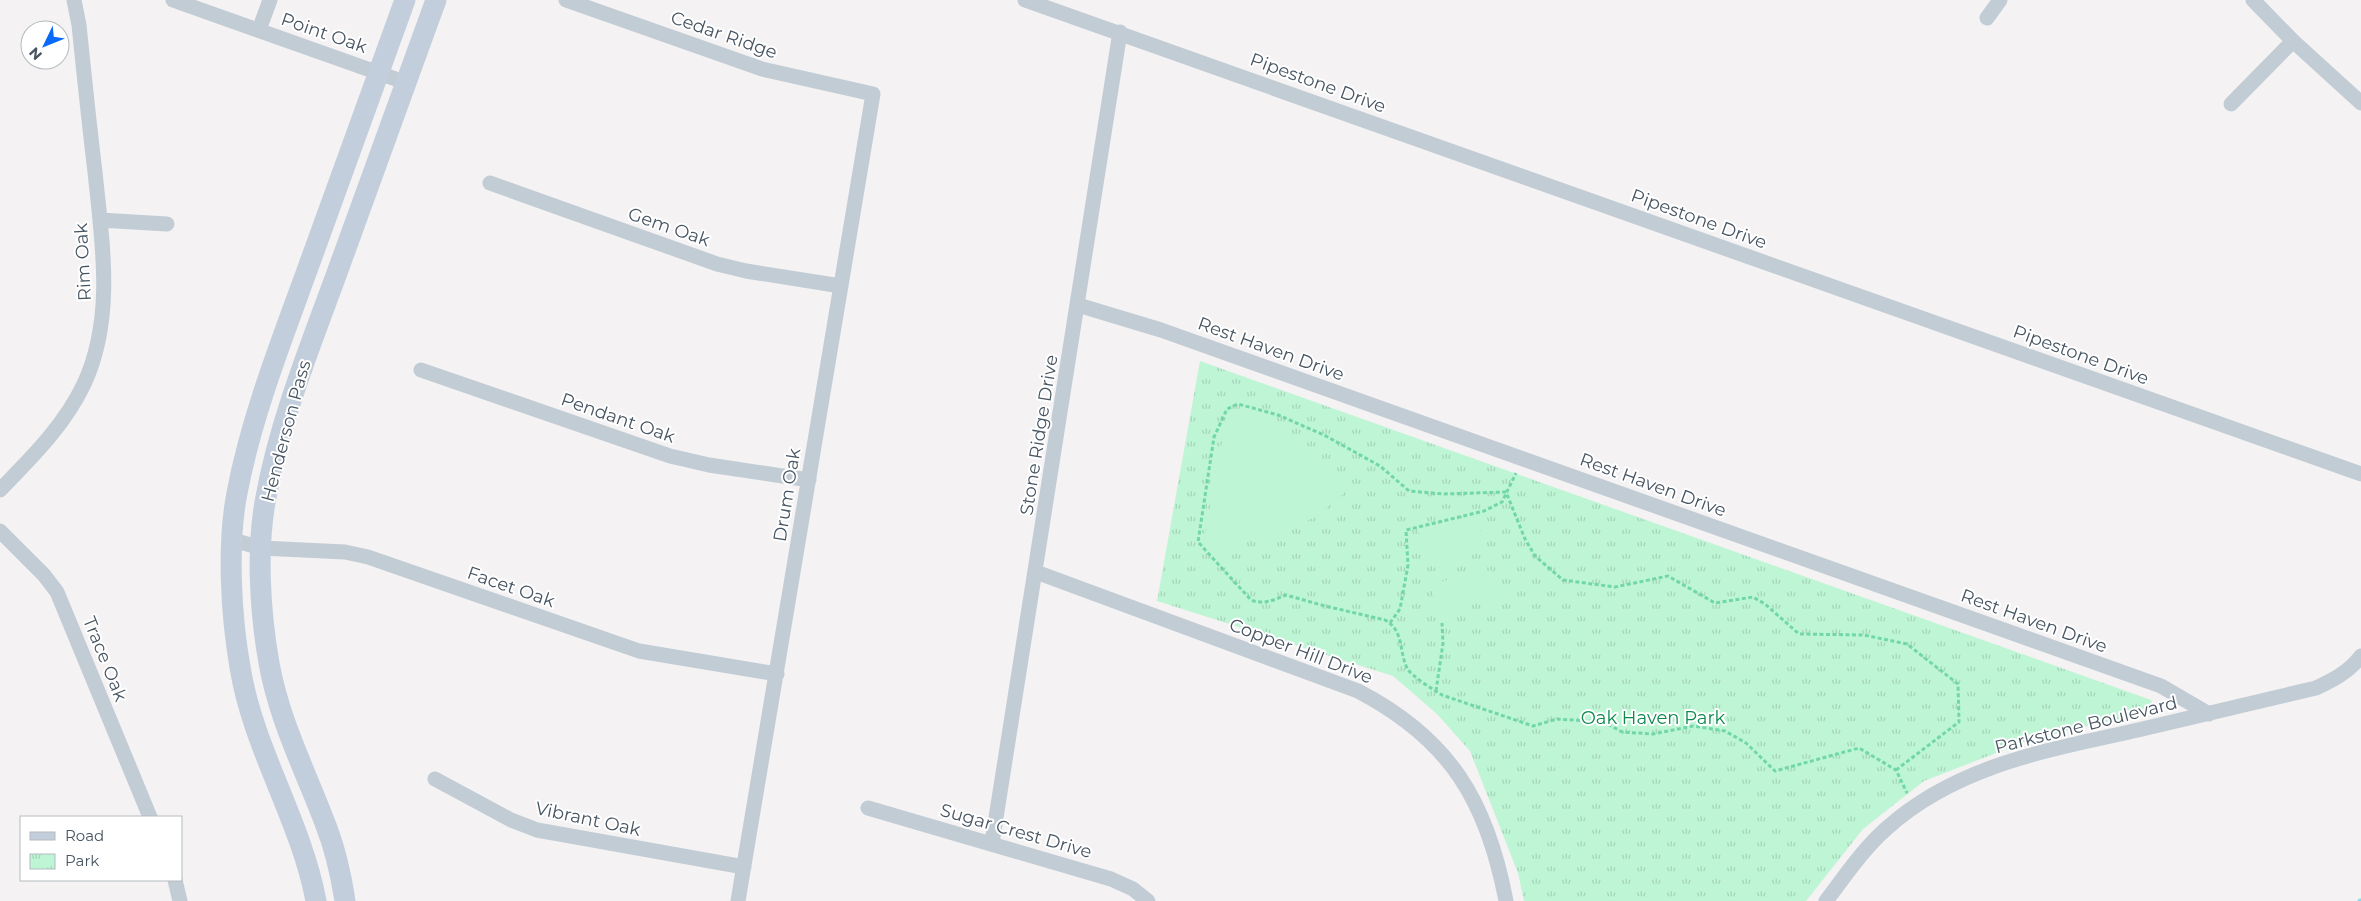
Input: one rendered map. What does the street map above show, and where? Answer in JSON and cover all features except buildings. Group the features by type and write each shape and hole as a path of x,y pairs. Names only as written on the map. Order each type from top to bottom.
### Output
{"street":[{"name":"Rim Oak","path":"0,490 57,428 76,399 94,359 104,309 100,220 75,0"},
{"name":"Point Oak","path":"173,0 407,83"},
{"path":"259,30 270,0"},
{"name":"Henderson Pass","path":"316,901 298,834 258,735 240,669 234,617 233,540 236,494 272,367 405,0"},
{"name":"Henderson Pass","path":"345,901 340,872 326,824 293,747 280,711 269,664 262,615 261,548 266,499 299,376 436,0"},
{"name":"Pipestone Drive","path":"1025,0 1120,32 2361,474"},
{"path":"1987,18 2000,0"},
{"path":"2253,0 2293,41 2361,103"},
{"name":"Cedar Ridge","path":"571,1 762,69 873,94"},
{"name":"Stone Ridge Drive","path":"992,844 1120,32"},
{"path":"2231,104 2293,41"},
{"name":"Drum Oak","path":"738,901 873,94"},
{"name":"Gem Oak","path":"490,182 717,264 841,286"},
{"path":"100,220 167,224"},
{"name":"Rest Haven Drive","path":"1078,305 1161,330 2161,686 2209,714"},
{"name":"Pendant Oak","path":"422,370 670,456 809,480"},
{"name":"Trace Oak","path":"0,530 44,575 57,592 150,816"},
{"name":"Facet Oak","path":"233,540 261,548 345,552 368,557 638,651 777,674"},
{"name":"Copper Hill Drive","path":"1036,572 1358,691 1403,718 1424,735 1442,754 1473,798 1494,847 1506,901"},
{"name":"Parkstone Boulevard","path":"1826,901 1873,842 1914,808 1954,782 2027,755 2316,688 2341,675 2361,656"},
{"name":"Vibrant Oak","path":"435,779 511,820 537,830 744,867"},
{"name":"Sugar Crest Drive","path":"868,808 1111,879 1133,889 1148,901"},
{"path":"175,881 180,901"}],"path":[{"path":"1507,493 1443,494 1409,491 1380,466 1324,435 1278,414 1238,404 1226,409 1214,437 1198,542 1243,592 1257,602 1268,602 1286,595 1390,623 1398,634 1408,670 1442,695 1533,726 1558,719 1604,722 1622,732 1646,734 1694,726 1726,731 1746,744 1774,771 1859,748 1896,770 1914,808"},
{"path":"1390,623 1400,609 1408,565 1406,530 1484,511 1502,502 1521,459"},
{"path":"1507,493 1525,539 1535,556 1563,580 1615,587 1668,576 1715,603 1753,597 1766,604 1799,634 1864,635 1907,644 1958,684 1960,722 1896,770"},
{"path":"1436,691 1444,643 1442,623"}],"green space":[{"name":"Oak Haven Park","path":"1200,361 2151,700 2153,708 2148,712 2032,739 1924,781 1863,829 1806,901 1524,901 1518,873 1470,751 1437,714 1393,676 1157,601"},
{"path":"1242,409 1285,434 1352,486 1316,517 1271,535 1219,550 1203,546 1227,414"},
{"path":"1476,515 1485,550 1427,564 1418,529"},
{"path":"1491,570 1498,597 1438,612 1431,584"}]}
